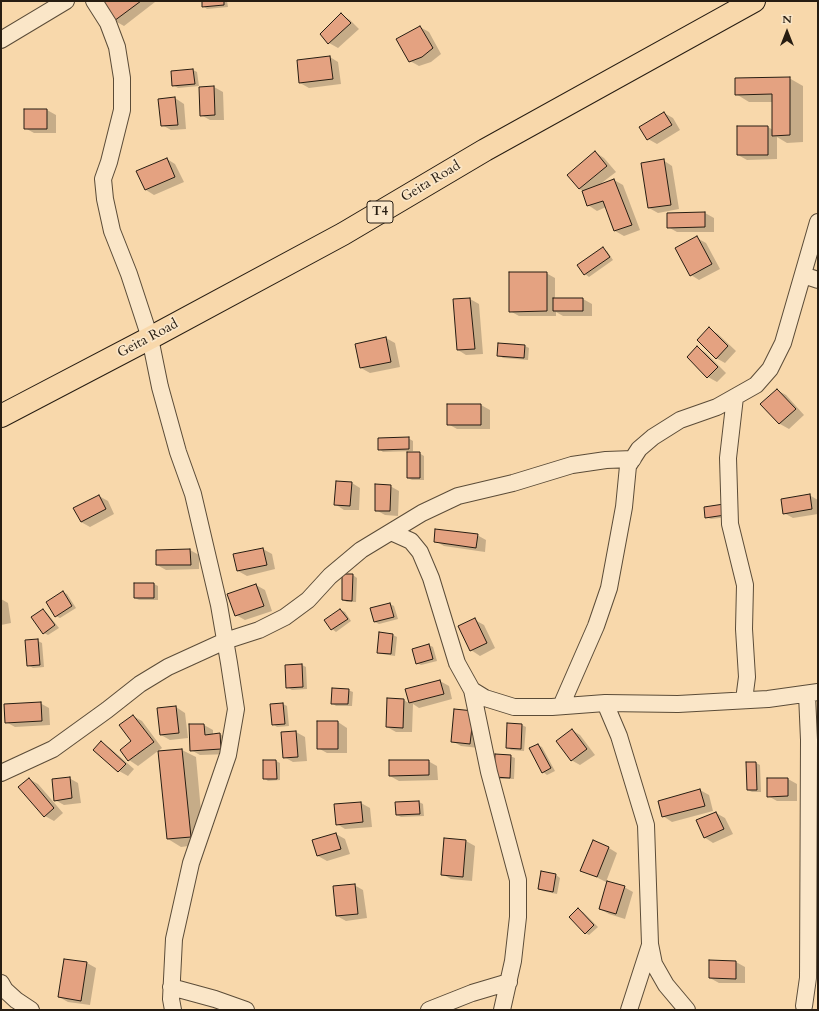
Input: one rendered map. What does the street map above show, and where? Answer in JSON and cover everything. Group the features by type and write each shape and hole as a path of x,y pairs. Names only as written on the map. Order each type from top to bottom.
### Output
{"highway":[{"name":"Geita Road","path":"1,416 343,234 486,150 754,1"}],"street":[{"path":"1,40 66,1"},
{"path":"94,1 108,23 117,47 122,78 122,110 109,162 103,179 105,199 112,231 129,274 150,338 160,387 176,445 194,500 206,548 225,641 236,709 228,755 190,870 174,939 171,987 173,1010"},
{"path":"561,706 596,626 609,588 624,507 628,466 639,449 653,437 680,420 717,407 756,385 770,369 784,343 811,277 818,222"},
{"path":"735,397 728,458 730,524 745,585 744,629 747,677 744,700"},
{"path":"1,773 53,749 140,684 168,667 225,641 259,630 285,617 308,600 330,576 361,550 422,513 458,496 513,483 572,465 606,460 633,459"},
{"path":"391,532 411,541 420,552 431,578 457,663 472,690 489,772 518,880 518,917 513,961 502,1010"},
{"path":"472,690 485,698 514,707 605,703 678,704 768,699 813,693 809,740 813,875 806,1006"},
{"path":"605,703 619,736 646,825 650,944 654,964 666,985 687,1010"},
{"path":"630,1010 650,944"},
{"path":"428,1010 472,993 508,982"},
{"path":"1,983 10,995 31,1010"},
{"path":"171,987 215,999 246,1010"}],"building":[{"path":"106,1 141,1 114,21 101,4"},
{"path":"202,1 224,1 224,5 202,7"},
{"path":"341,13 351,23 328,44 320,34"},
{"path":"420,26 433,48 422,57 409,62 396,39"},
{"path":"330,56 333,79 299,83 297,60"},
{"path":"193,69 195,84 172,86 171,71"},
{"path":"790,77 790,135 772,136 772,94 735,95 735,78"},
{"path":"214,86 215,115 200,116 199,87"},
{"path":"175,97 178,125 161,126 158,99"},
{"path":"24,109 47,109 47,129 24,129"},
{"path":"664,112 672,125 647,140 639,127"},
{"path":"737,126 768,126 768,155 737,155"},
{"path":"595,151 607,166 579,189 567,175"},
{"path":"167,158 175,177 145,190 136,171"},
{"path":"664,159 671,205 648,208 641,163"},
{"path":"614,179 632,225 614,231 603,201 587,206 582,191"},
{"path":"705,212 705,227 667,228 667,213"},
{"path":"697,236 712,264 690,276 675,248"},
{"path":"603,247 610,257 584,275 577,265"},
{"path":"509,272 547,272 547,311 509,312"},
{"path":"470,298 475,349 457,350 453,299"},
{"path":"553,298 583,298 583,311 553,311"},
{"path":"709,327 728,346 716,359 697,340"},
{"path":"386,337 391,362 360,368 355,344"},
{"path":"498,343 525,345 524,358 497,356"},
{"path":"697,346 718,367 707,378 687,357"},
{"path":"777,389 796,409 779,424 760,404"},
{"path":"447,404 481,404 481,425 447,425"},
{"path":"409,437 409,449 378,450 378,438"},
{"path":"407,452 420,452 420,478 407,478"},
{"path":"336,481 352,482 350,506 334,505"},
{"path":"375,484 391,485 390,511 375,511"},
{"path":"810,494 812,509 783,514 781,499"},
{"path":"99,495 106,509 81,522 73,508"},
{"path":"724,504 725,515 705,518 704,507"},
{"path":"435,529 478,534 476,548 434,542"},
{"path":"263,548 267,565 237,571 233,554"},
{"path":"190,549 191,565 156,565 156,550"},
{"path":"342,574 353,574 352,601 342,600"},
{"path":"134,583 154,583 154,598 134,598"},
{"path":"256,584 264,606 235,616 227,594"},
{"path":"63,591 72,606 55,617 46,602"},
{"path":"390,603 394,617 374,622 370,608"},
{"path":"43,609 55,625 43,634 31,617"},
{"path":"340,609 348,619 331,630 324,620"},
{"path":"475,618 487,643 470,651 458,626"},
{"path":"379,632 393,634 391,654 377,653"},
{"path":"38,639 40,665 27,666 25,640"},
{"path":"429,644 433,659 416,664 412,649"},
{"path":"302,664 303,687 286,688 285,665"},
{"path":"440,680 444,694 409,703 405,689"},
{"path":"332,688 349,689 348,704 331,704"},
{"path":"387,698 404,699 403,728 386,727"},
{"path":"41,702 42,721 5,723 4,704"},
{"path":"283,703 285,724 272,725 270,704"},
{"path":"176,706 179,733 160,735 157,708"},
{"path":"454,709 474,711 470,744 451,742"},
{"path":"133,715 154,742 128,761 120,750 131,741 119,725"},
{"path":"317,721 338,721 338,749 317,749"},
{"path":"507,723 522,724 521,749 506,748"},
{"path":"189,724 204,724 205,735 220,733 221,749 190,751"},
{"path":"572,729 587,749 571,761 556,741"},
{"path":"296,731 298,757 283,758 281,732"},
{"path":"101,741 126,764 118,772 93,750"},
{"path":"538,744 551,768 542,773 529,748"},
{"path":"182,749 191,837 167,839 158,751"},
{"path":"495,754 511,755 510,778 494,777"},
{"path":"263,760 276,760 277,779 263,779"},
{"path":"389,760 429,760 429,775 389,776"},
{"path":"746,762 756,762 757,790 747,790"},
{"path":"70,777 72,798 54,801 52,779"},
{"path":"29,778 54,808 44,817 18,787"},
{"path":"767,778 788,778 788,796 767,797"},
{"path":"700,789 705,806 662,817 658,801"},
{"path":"419,801 420,814 396,815 395,802"},
{"path":"361,802 363,822 336,825 334,804"},
{"path":"716,812 724,829 704,838 696,820"},
{"path":"336,833 341,849 317,856 312,840"},
{"path":"444,838 466,840 463,877 441,875"},
{"path":"593,840 609,847 597,877 580,871"},
{"path":"541,871 556,874 553,892 538,889"},
{"path":"607,881 625,886 616,914 599,909"},
{"path":"355,884 358,914 336,916 333,886"},
{"path":"578,908 594,925 585,934 569,917"},
{"path":"64,959 87,962 81,1001 58,997"},
{"path":"709,960 736,961 736,979 709,978"}]}
